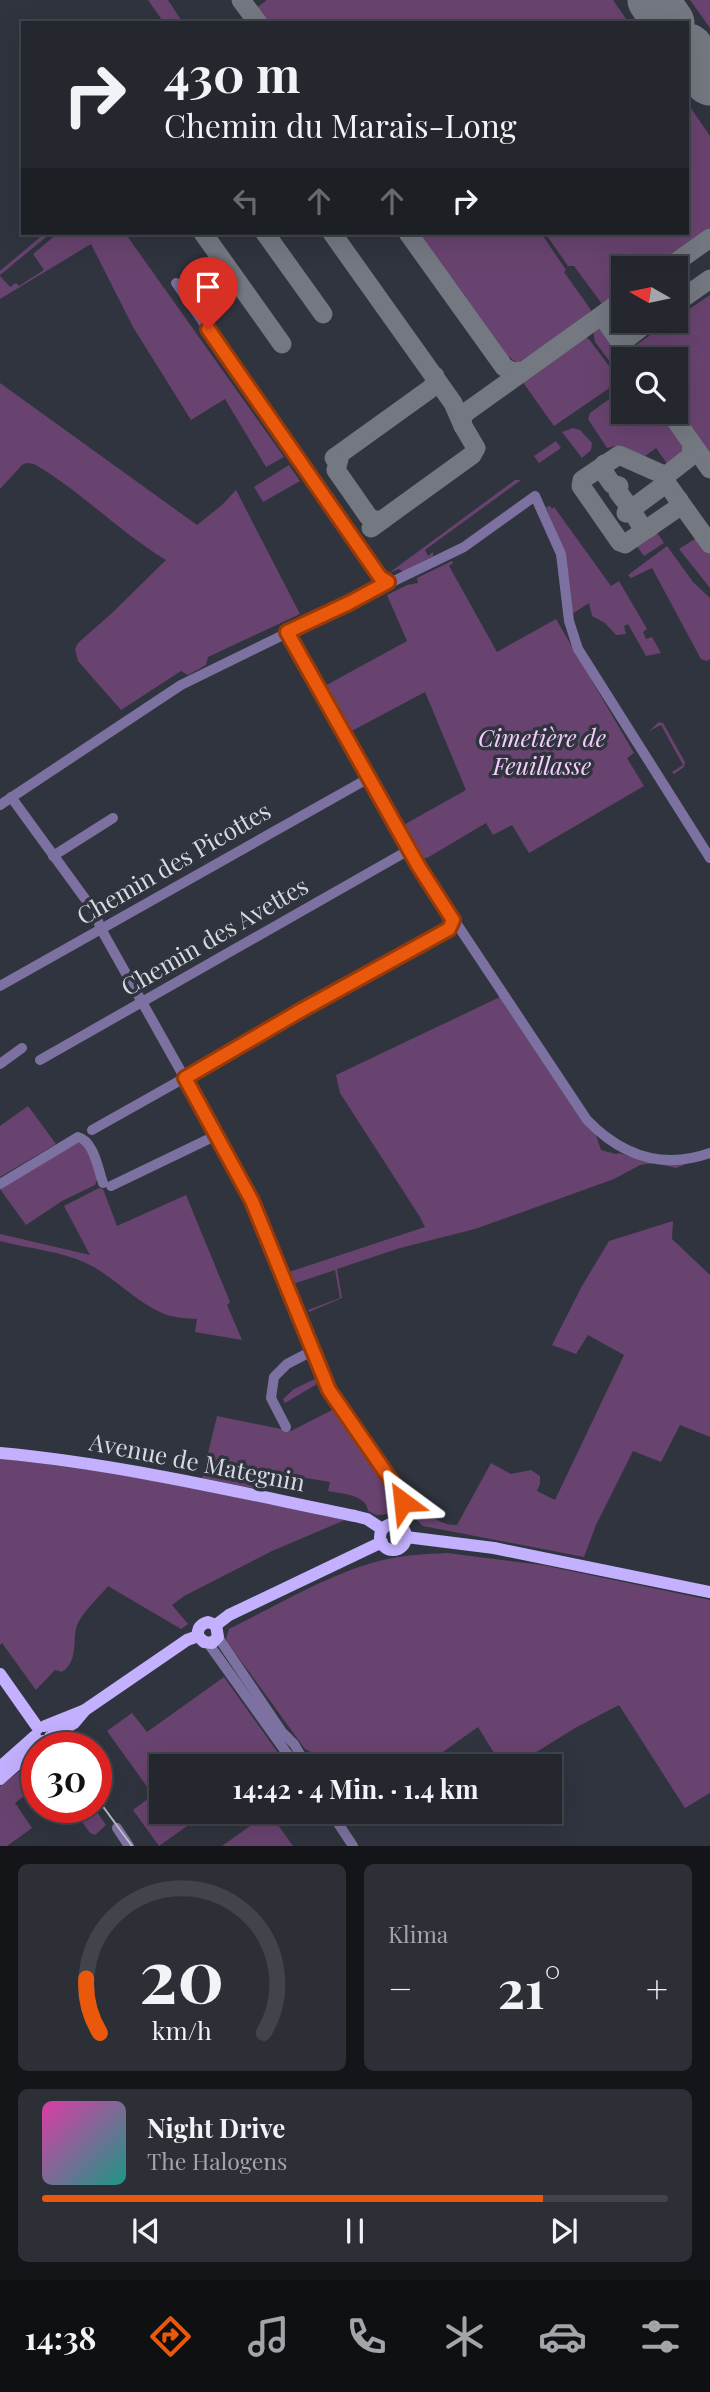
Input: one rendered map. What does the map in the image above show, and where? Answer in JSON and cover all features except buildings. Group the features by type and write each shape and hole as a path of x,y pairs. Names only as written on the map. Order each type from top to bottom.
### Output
{"main road":[{"name":"Avenue de Mategnin","path":"0,1452 146,1473 355,1516 367,1519 382,1536"},
{"path":"48,1732 74,1723 85,1710 187,1640 210,1636 229,1615 382,1536 390,1524 397,1524 404,1529 406,1537 404,1545 397,1549 387,1548 382,1536"},
{"path":"406,1537 494,1548 710,1592"},
{"path":"0,1674 41,1732"},
{"path":"0,1767 21,1750"},
{"path":"0,1779 21,1756"}],"street":[{"path":"176,283 380,577 388,582"},
{"path":"0,805 181,685 464,547 535,496 561,554 569,621 578,649 710,858"},
{"path":"287,632 410,850 453,920 587,1120 622,1149 661,1160 689,1160 710,1153"},
{"name":"Chemin des Picottes","path":"0,986 369,778"},
{"path":"11,797 94,911 217,1135 252,1201 332,1396 402,1497 397,1524"},
{"path":"54,856 113,818"},
{"name":"Chemin des Avettes","path":"40,1060 410,850"},
{"path":"92,1130 449,929 453,920"},
{"path":"0,1064 22,1048"},
{"path":"0,1184 78,1137 89,1144 107,1184 217,1135"},
{"path":"286,1427 271,1398 274,1377 287,1364 313,1351"},
{"path":"210,1636 288,1754"},
{"path":"210,1636 301,1754"},
{"path":"339,1824 353,1846"},
{"path":"117,1828 130,1846"}],"green space":[{"path":"148,0 168,0 182,21 163,21"},
{"path":"267,0 613,0 628,21 266,21 256,8"},
{"path":"690,0 710,0 710,28"},
{"path":"689,105 710,136 710,228 671,256 611,256 611,298 602,304 574,266 568,266 546,235 689,235"},
{"path":"43,235 49,235 0,275 0,271"},
{"path":"56,235 126,235 284,457 266,467 225,399 191,420 133,327 91,244 0,299 0,276 10,287 16,283 19,286 44,270 33,254"},
{"path":"417,235 542,235 591,313 528,359 517,363 509,357 506,358"},
{"path":"710,295 710,462 683,424 688,424 688,347 634,347 653,333 688,333 688,310"},
{"path":"600,327 617,347 611,347 611,363 595,342 593,331"},
{"path":"583,337 589,339 611,369 611,386 554,426 522,381"},
{"path":"0,383 197,525 236,490 300,614 208,657 206,665 188,675 181,671 121,710 78,661 75,649 78,643 166,560 132,537 68,486 34,464 22,465 0,489"},
{"path":"611,398 611,424 674,424 689,444 688,452 683,459 668,465 656,448 641,459 615,446 607,448 588,419 590,413"},
{"path":"573,428 580,430 592,443 591,450 582,458 562,432"},
{"path":"556,441 561,448 539,463 534,456"},
{"path":"289,465 300,481 263,502 254,487"},
{"path":"515,480 521,480 425,550 428,556 433,552 433,556 403,572 399,569 389,573"},
{"path":"550,506 552,509 554,507 611,586 619,581 647,629 643,632 646,639 652,637 661,653 646,656 628,624 624,626 626,634 616,635 605,623 592,616 589,603 572,614 565,554 546,507"},
{"path":"656,531 664,543 644,556 636,545"},
{"path":"698,537 705,546 710,546 710,588 679,549"},
{"path":"667,546 693,582 710,598 710,659 707,661 701,659 652,568 631,578 628,575"},
{"name":"Cimetière de Feuillasse","path":"452,561 449,566 497,652 556,619 634,753 627,758 644,786 529,853 512,825 493,835 486,823 427,858 417,858 400,827 466,790 425,692 348,733 323,687 407,641 387,595 407,585 418,583 417,578"},
{"path":"659,722 663,723 685,762 684,767 674,774 672,772 683,765 661,725 649,731"},
{"path":"500,997 583,1123 596,1135 601,1150 627,1156 689,1163 676,1168 654,1163 640,1165 614,1179 475,1229 400,1248 337,1269 342,1298 309,1312 308,1310 340,1298 335,1270 293,1284 289,1272 425,1227 340,1093 336,1075"},
{"path":"28,1106 56,1144 0,1177 0,1126"},
{"path":"76,1142 86,1144 98,1177 95,1185 62,1201 26,1225 0,1189"},
{"path":"99,1188 103,1189 117,1226 186,1195 230,1302 227,1305 242,1340 195,1332 197,1319 173,1317 160,1312 88,1264 56,1253 0,1241 0,1234 90,1255 64,1206"},
{"path":"673,1221 672,1239 710,1275 710,1437 680,1425 661,1462 633,1451 596,1525 584,1557 423,1526 410,1514 409,1497 403,1483 432,1517 457,1525 491,1463 511,1474 531,1470 540,1476 537,1491 555,1500 624,1355 588,1335 576,1354 552,1345 609,1241"},
{"path":"315,1379 317,1384 285,1403 283,1399 294,1389"},
{"path":"334,1409 395,1496 396,1503 392,1514 376,1515 368,1511 363,1501 358,1498 328,1491 330,1482 306,1478 304,1486 271,1480 264,1483 262,1490 202,1478 217,1416 291,1431"},
{"path":"0,1458 142,1477 345,1520 272,1551 184,1596 172,1605 188,1624 181,1629 108,1586 76,1627 73,1654 68,1667 62,1672 55,1670 36,1690 2,1643 0,1645"},
{"path":"447,1553 542,1565 710,1600 710,1793 685,1808 619,1705 533,1754 495,1754 478,1727 440,1754 314,1754 305,1749 228,1643 226,1638 229,1629 324,1581 364,1565 423,1554"},
{"path":"224,1677 279,1754 149,1754 149,1789 112,1738 112,1732 107,1731 132,1713 147,1732"},
{"path":"21,1770 21,1798 15,1803 21,1812 21,1823 29,1823 32,1828 7,1846 0,1846 0,1786"},
{"path":"149,1798 149,1824 190,1824 159,1846 133,1810"},
{"path":"83,1823 106,1825 95,1835"},
{"path":"253,1824 277,1824 293,1846 222,1846"}],"taxiway":[{"path":"241,0 257,21"},
{"path":"653,0 667,21"},
{"path":"689,50 710,78"},
{"path":"204,235 282,344"},
{"path":"266,235 323,314"},
{"path":"333,235 453,403 476,448 472,455 371,528"},
{"path":"409,235 504,367 513,372 522,371"},
{"path":"685,256 710,238"},
{"path":"688,295 710,279"},
{"path":"463,426 465,413 611,309"},
{"path":"606,312 605,320 624,347"},
{"path":"624,347 625,340 634,333"},
{"path":"334,458 430,389 435,383 435,376"},
{"path":"678,424 710,469"},
{"path":"692,444 691,456 668,474 665,481 710,544"},
{"path":"668,474 664,475 619,455 582,480 581,486 620,542 625,544 676,509 679,500"},
{"path":"339,459 336,470 368,516 373,520 382,520"},
{"path":"604,464 603,471 612,484 619,486 618,492 628,505 635,506 633,513 642,527 649,528"},
{"path":"626,513 664,485 665,481"}],"runway":[{"path":"653,0 668,21"},
{"path":"689,50 710,80"}],"tram line":[{"path":"112,1819 132,1846"}],"route":[{"path":"208,329 380,577 388,582 287,632 419,867 453,920 449,929 185,1078 252,1201 332,1396 397,1489 403,1502"}]}
